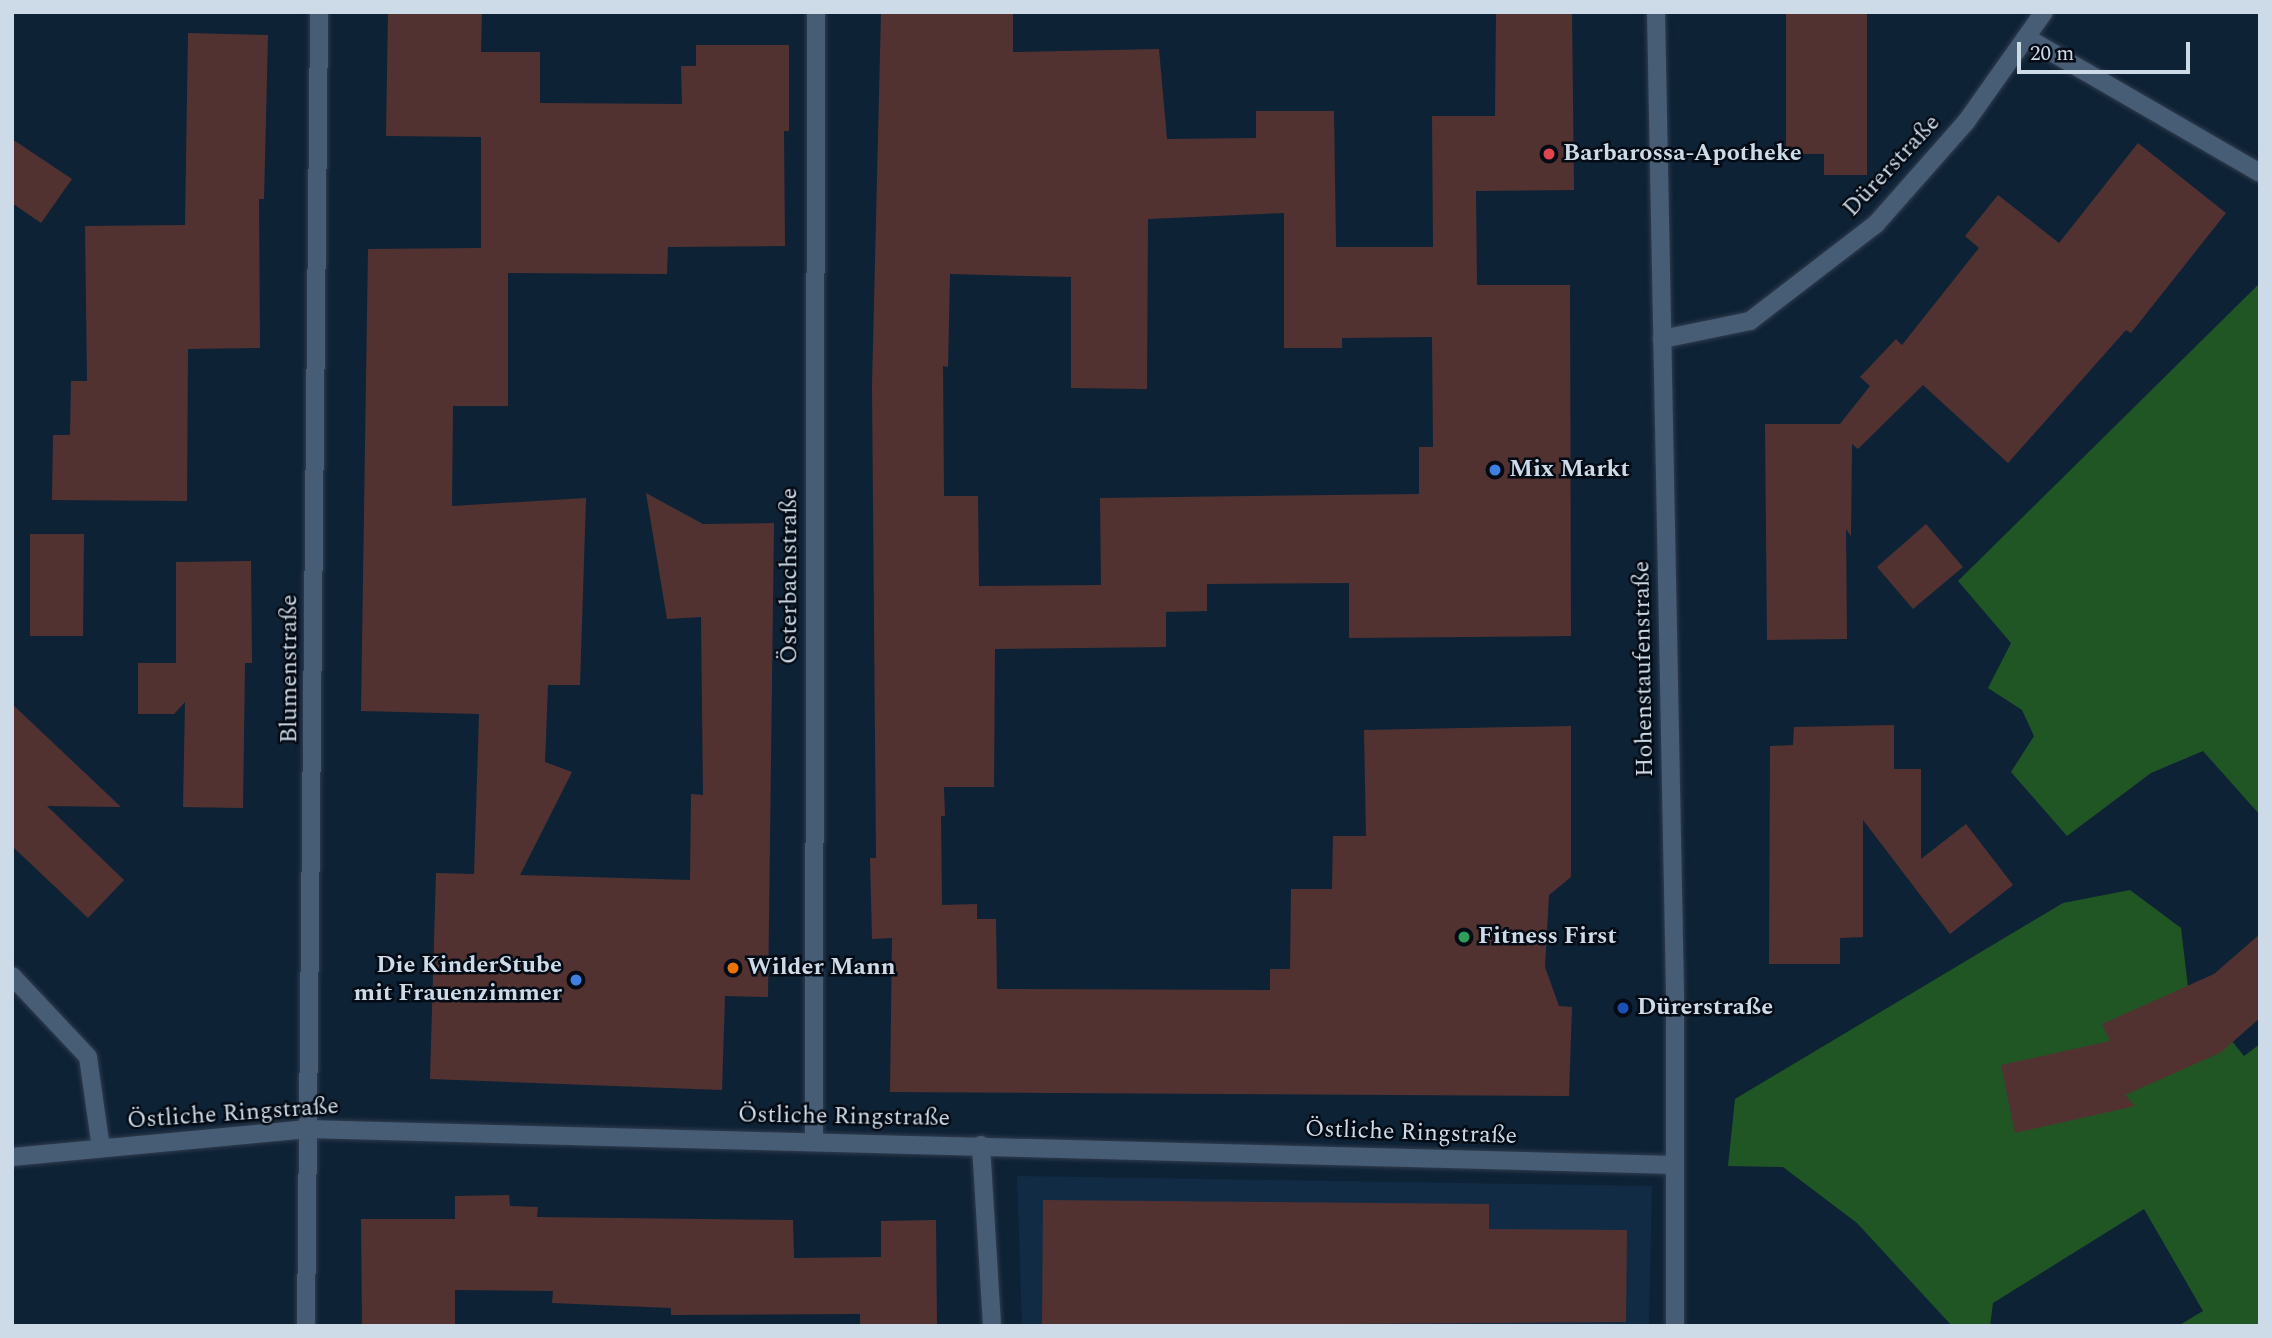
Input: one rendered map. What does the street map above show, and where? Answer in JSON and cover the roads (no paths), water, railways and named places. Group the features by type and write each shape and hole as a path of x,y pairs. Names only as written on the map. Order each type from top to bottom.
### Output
{"street":[{"name":"Blumenstraße","path":"306,1326 306,1129 312,973 319,12"},
{"name":"Österbachstraße","path":"814,1141 816,12"},
{"name":"Hohenstaufenstraße","path":"1656,12 1675,1165 1675,1326"},
{"name":"Dürerstraße","path":"1662,339 1750,321 1876,224 1966,122 2029,39 2044,12"},
{"path":"2029,39 2260,173"},
{"path":"12,976 88,1057 101,1148"},
{"name":"Östliche Ringstraße","path":"12,1157 306,1129 1675,1165"},
{"path":"981,1145 992,1326"}],"place":[{"name":"Barbarossa-Apotheke","path":"1549,154"},
{"name":"Mix Markt","path":"1495,470"},
{"name":"Fitness First","path":"1464,937"},
{"name":"Wilder Mann","path":"733,968"},
{"name":"Die KinderStube mit Frauenzimmer","path":"576,980"},
{"name":"Dürerstraße","path":"1623,1008"}]}
